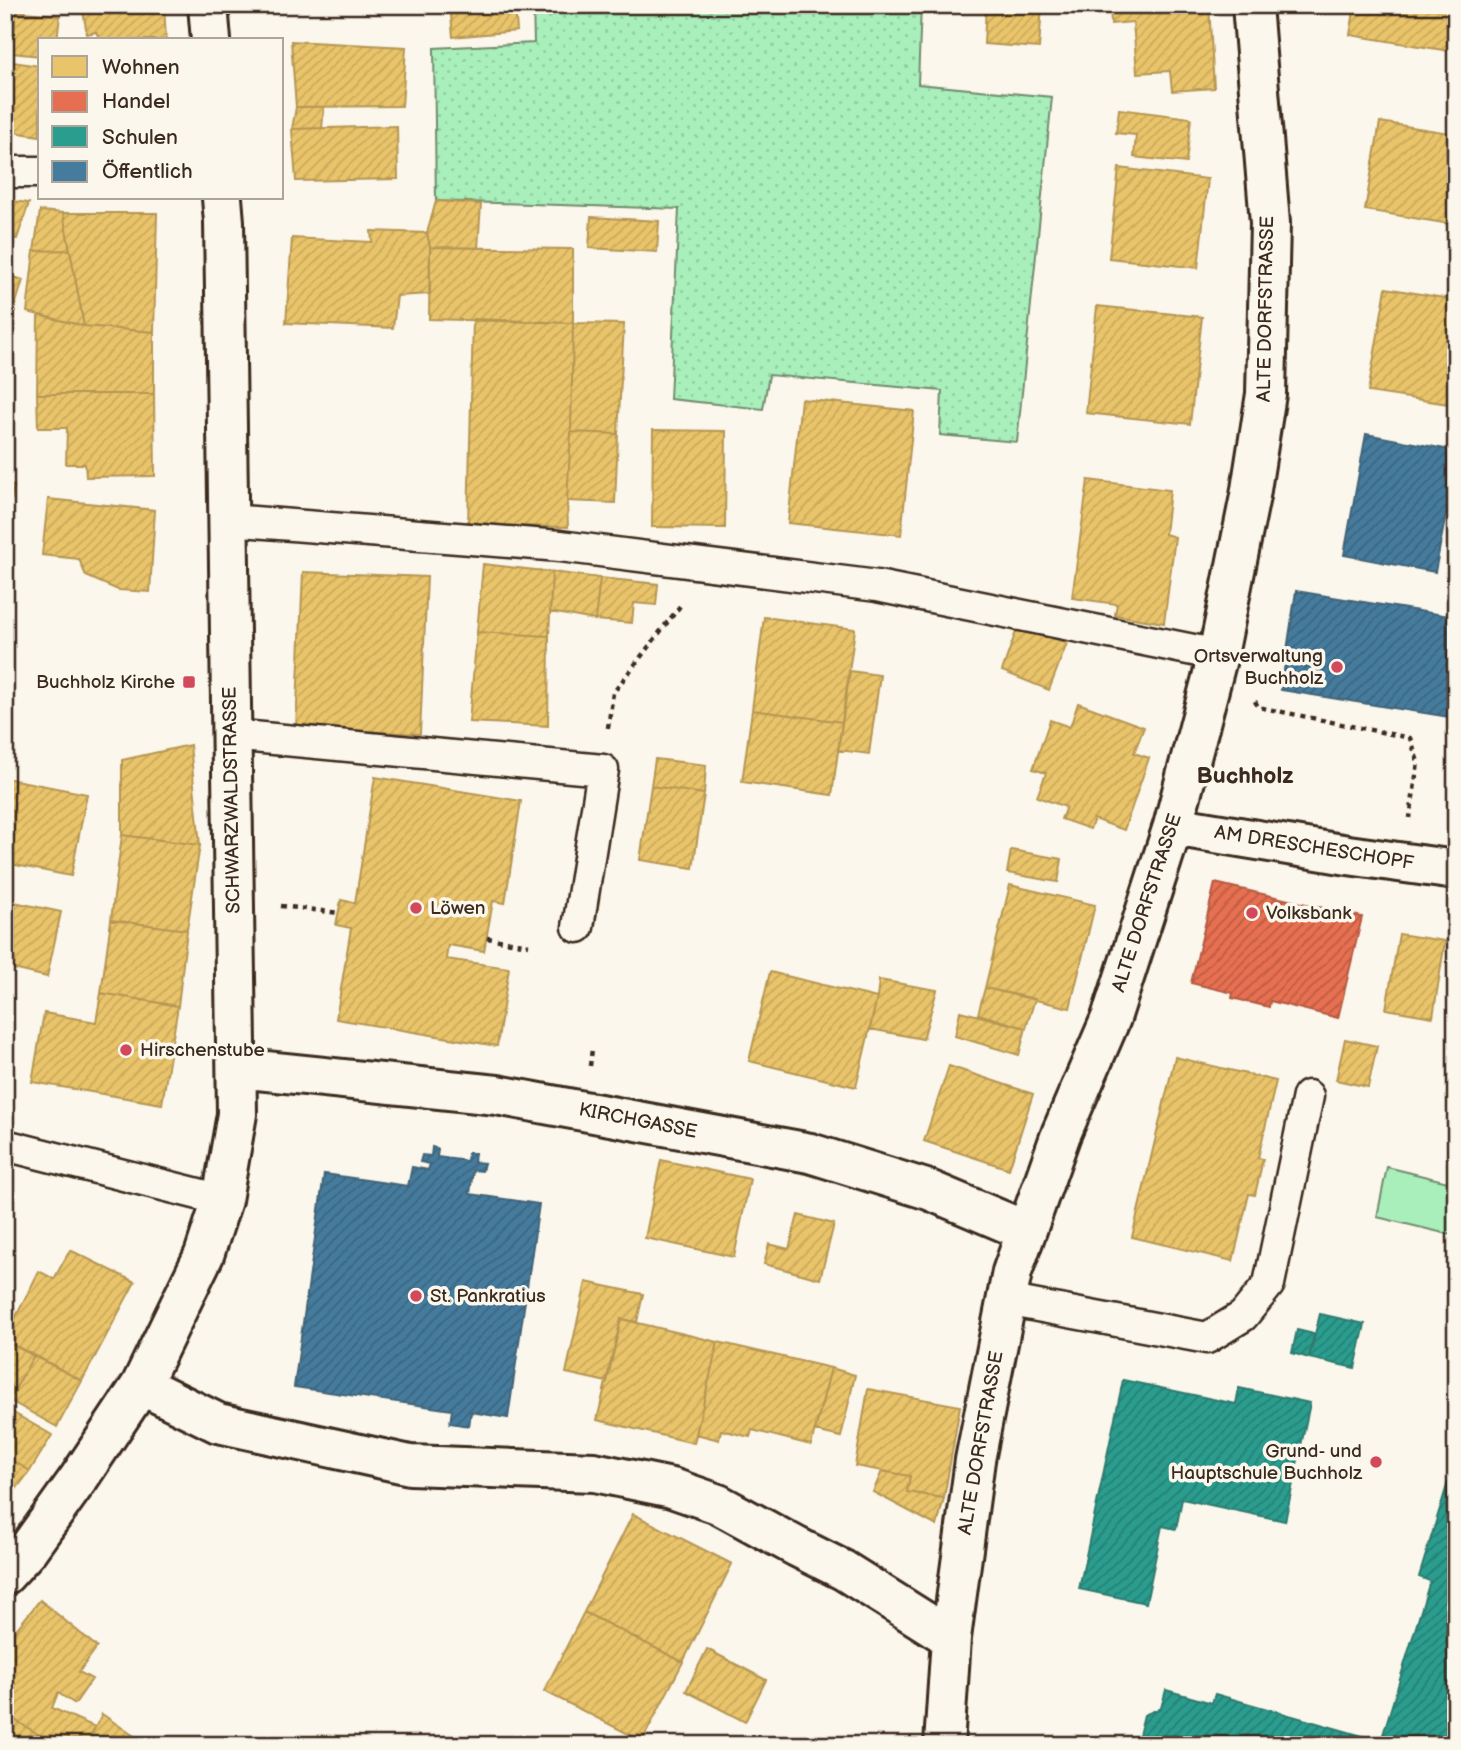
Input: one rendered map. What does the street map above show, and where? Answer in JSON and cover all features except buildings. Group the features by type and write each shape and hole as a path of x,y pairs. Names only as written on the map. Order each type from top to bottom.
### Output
{"street":[{"path":"208,5 211,38"},
{"name":"ALTE DORFSTRASSE","path":"944,1745 951,1638 975,1460 1012,1272 1061,1134 1111,1018 1173,825 1218,654 1240,555 1266,394 1270,223 1252,5"},
{"name":"SCHWARZWALDSTRASSE","path":"5,1575 26,1552 79,1478 141,1385 204,1255 222,1200 237,1114 222,200"},
{"name":"AM DRESCHESCHOPF","path":"1173,825 1348,855 1456,870"},
{"name":"KIRCHGASSE","path":"237,1069 497,1095 810,1153 929,1190 1026,1231"},
{"path":"141,1385 218,1423 410,1465 594,1472 672,1488 718,1504 843,1570 951,1638"}],"lane":[{"path":"5,172 38,172"},
{"path":"228,520 560,546 877,586 1218,654"},
{"path":"231,735 603,770 578,927"},
{"path":"1006,1300 1207,1338 1242,1317 1269,1284 1307,1097"},
{"path":"5,1145 222,1200"}],"path":[{"path":"603,770 612,693 712,565"},
{"path":"1252,696 1258,707 1410,738 1418,762 1403,862"},
{"path":"233,901 339,913"},
{"path":"487,939 529,945"}],"green space":[{"path":"533,5 921,5 918,84 1052,97 1017,442 940,435 942,391 769,375 763,409 670,399 679,209 436,201 434,48 534,43"},
{"path":"1387,1167 1456,1184 1456,1236 1377,1217"}],"place":[{"name":"Ortsverwaltung Buchholz","path":"1337,667"},
{"name":"Buchholz Kirche","path":"189,682"},
{"name":"Löwen","path":"416,908"},
{"name":"Volksbank","path":"1252,913"},
{"name":"Hirschenstube","path":"126,1050"},
{"name":"St. Pankratius","path":"416,1296"},
{"name":"Grund- und Hauptschule Buchholz","path":"1376,1462"}],"district":[{"name":"Buchholz","path":"1245,776"}]}
